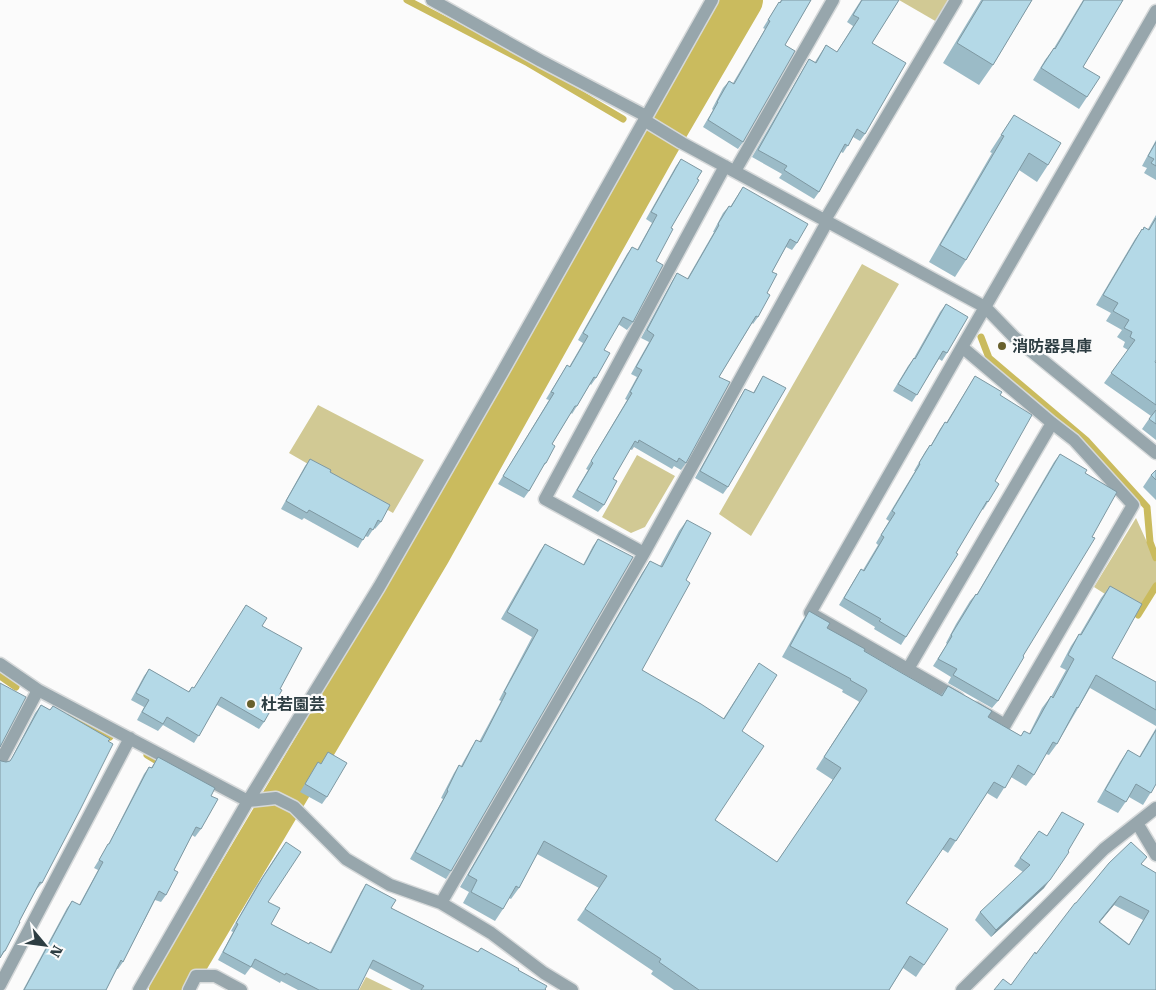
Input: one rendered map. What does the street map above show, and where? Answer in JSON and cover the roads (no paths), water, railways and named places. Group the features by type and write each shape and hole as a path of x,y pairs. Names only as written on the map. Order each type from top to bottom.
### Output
{"street":[{"path":"432,0 648,121 682,143 985,307 1014,337 1156,453"},
{"path":"139,990 248,801 380,587 648,121 712,0"},
{"path":"644,553 545,499 730,168 833,0"},
{"path":"441,903 644,553 826,221 956,0"},
{"path":"962,347 1074,440 1133,505 1005,725 810,613 962,347 1156,11"},
{"path":"908,669 1052,423"},
{"path":"0,664 38,690 248,801 276,798 294,807 346,859 390,885 441,903 491,933 544,973 572,990"},
{"path":"0,762 38,690"},
{"path":"0,985 130,738"},
{"path":"962,990 1104,849 1156,808"},
{"path":"1137,823 1156,855"},
{"path":"189,990 196,976 215,976 241,990"}],"waterway":[{"path":"407,0 528,63 623,119"},
{"path":"170,990 430,552 658,144 742,0"},
{"path":"981,337 989,358 1087,441 1147,507 1150,542 1156,558"},
{"path":"1138,615 1156,586"},
{"path":"0,676 16,687"},
{"path":"70,717 110,737"},
{"path":"147,755 162,764"}],"place":[{"name":"消防器具庫","path":"1002,346"},
{"name":"杜若園芸","path":"251,704"}]}
